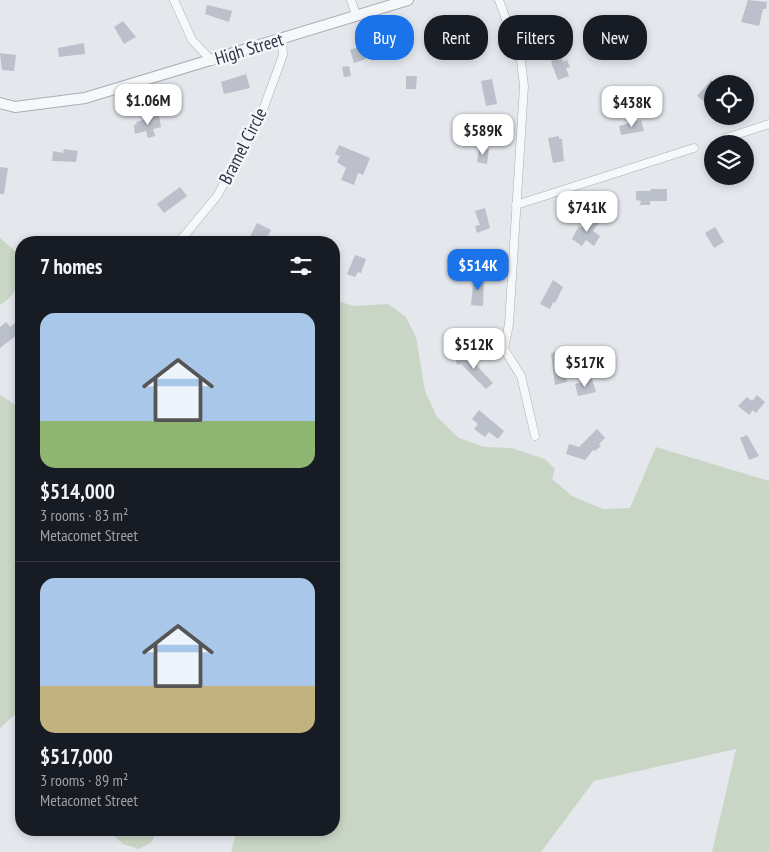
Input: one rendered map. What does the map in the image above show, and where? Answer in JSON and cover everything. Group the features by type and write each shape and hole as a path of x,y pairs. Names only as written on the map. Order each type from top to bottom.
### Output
{"street":[{"path":"174,0 192,40 212,61"},
{"path":"351,0 356,15"},
{"name":"High Street","path":"356,15 408,0"},
{"path":"499,0 521,60 524,86 509,324 504,349"},
{"name":"High Street","path":"0,103 15,107 85,98 212,61 355,15"},
{"name":"Bramel Circle","path":"184,236 217,196 260,118 283,55 282,39"},
{"path":"735,135 769,124"},
{"path":"516,205 694,148"},
{"path":"450,344 471,334 494,342 504,349 521,376 535,436"}],"green space":[{"path":"0,238 15,251 15,290 0,305"},
{"path":"340,302 353,306 388,304 406,317 416,337 425,391 437,417 459,438 484,447 511,448 545,459 555,469 552,479 572,496 603,509 630,508 656,447 769,481 769,852 712,852 736,749 594,781 541,852 231,852 235,836 340,836"},
{"path":"0,395 15,404 15,714 0,728"},
{"path":"114,836 154,836 152,842 139,849 123,844"}],"building":[{"path":"748,0 767,2 766,9 763,9 759,26 741,22"},
{"path":"207,5 232,11 229,22 205,14"},
{"path":"123,21 136,37 124,44 114,27"},
{"path":"84,43 85,54 59,57 58,48"},
{"path":"355,48 355,60 363,60 354,63 350,50"},
{"path":"0,53 16,55 14,71 2,70"},
{"path":"551,60 563,60 563,62 567,60 570,67 566,68 569,76 558,80"},
{"path":"349,66 351,76 344,77 342,67"},
{"path":"246,74 250,88 224,94 221,82"},
{"path":"406,76 417,76 416,89 406,89"},
{"path":"492,79 497,104 486,106 481,81"},
{"path":"704,88 704,101 697,96"},
{"path":"159,115 161,127 153,129 155,136 148,138 146,131 135,134 134,125 137,124 136,122"},
{"path":"641,120 644,131 621,135 619,126"},
{"path":"559,136 559,139 562,139 564,161 553,163 548,138"},
{"path":"339,145 370,158 363,175 358,173 354,185 341,180 346,168 337,162 340,156 335,154"},
{"path":"479,147 489,149 487,164 477,162"},
{"path":"64,149 78,151 76,162 52,161 53,151 63,153"},
{"path":"0,167 8,168 4,194 0,194"},
{"path":"180,187 187,196 164,213 157,204"},
{"path":"651,189 667,189 667,201 650,201 650,205 640,205 641,201 636,200 636,191 650,191"},
{"path":"485,208 490,228 477,233 475,226 480,225 475,211"},
{"path":"589,216 599,223 593,231 600,236 594,246 586,240 582,246 572,239 579,226 581,228"},
{"path":"257,223 271,230 268,236 250,236"},
{"path":"715,227 724,242 714,248 705,233"},
{"path":"355,255 366,259 361,273 358,272 355,277 347,274"},
{"path":"474,275 484,276 483,306 471,305"},
{"path":"553,280 563,287 550,309 540,304"},
{"path":"6,322 10,327 15,323 15,337 0,348 0,327"},
{"path":"561,351 567,382 555,385 551,353"},
{"path":"466,354 493,383 486,389 461,364 457,365 455,357"},
{"path":"592,379 596,392 578,396 575,384"},
{"path":"757,395 765,402 756,413 753,410 749,415 738,406 747,397 752,401"},
{"path":"479,410 504,431 498,439 489,432 485,437 474,429 478,424 472,419"},
{"path":"597,429 605,438 599,444 601,446 595,451 593,450 585,460 566,454 569,444 579,447"},
{"path":"747,435 759,456 749,460 740,438"}]}
